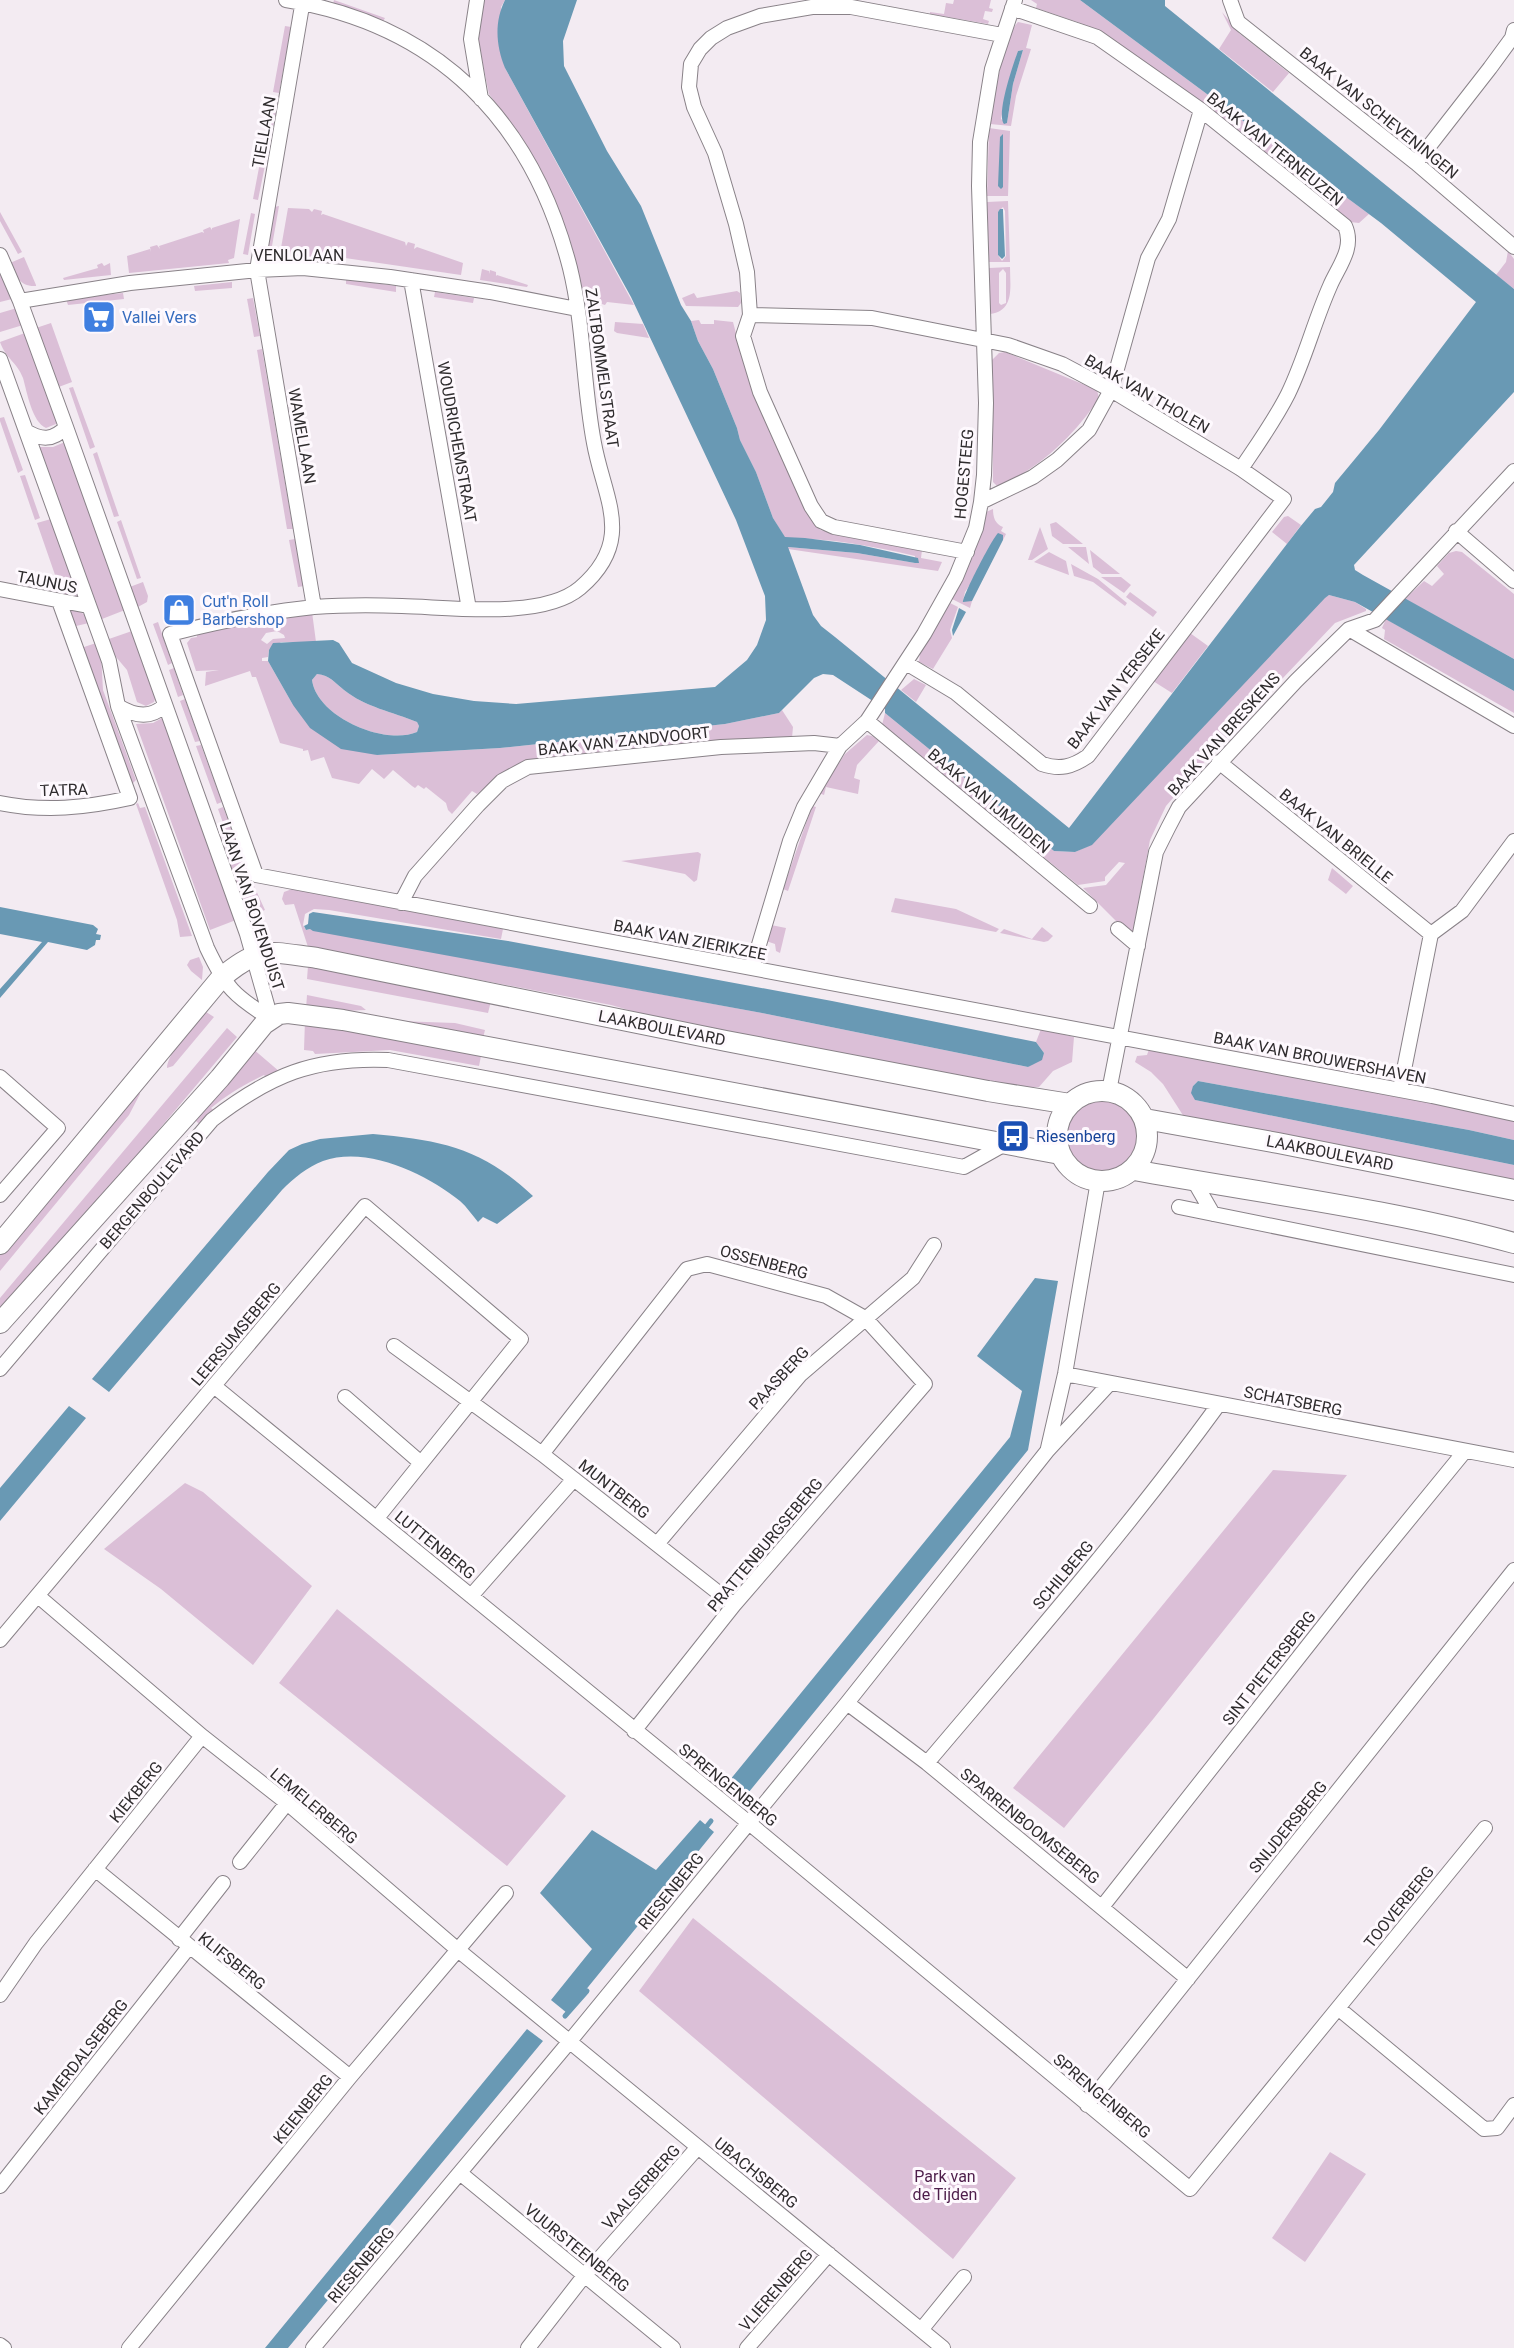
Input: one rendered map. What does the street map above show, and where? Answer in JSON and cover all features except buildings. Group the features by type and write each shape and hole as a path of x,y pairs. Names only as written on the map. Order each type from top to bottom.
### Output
{"main road":[{"name":"LAAKBOULEVARD","path":"254,954 269,953 317,958 738,1044 1070,1104"},
{"path":"0,1244 221,978 254,954"},
{"path":"271,1019 279,1014 288,1013 343,1020 1060,1154"},
{"name":"BERGENBOULEVARD","path":"0,1323 271,1019"},
{"path":"1095,1091 1109,1091 1124,1096 1137,1106 1145,1119 1148,1142 1134,1170 1117,1179 1098,1182 1075,1173 1060,1154 1057,1133 1063,1112 1070,1104 1082,1095 1095,1091"},
{"name":"LAAKBOULEVARD","path":"1145,1119 1256,1138 1514,1190"},
{"path":"1134,1170 1194,1181 1214,1182 1472,1232 1514,1243"}],"street":[{"name":"ZALTBOMMELSTRAAT","path":"170,634 220,622 315,607 395,605 469,609 524,608 555,602 578,590 594,573 607,551 613,528 611,506 594,444 570,269 551,206 522,150 481,99 454,72 416,45 374,23 303,1 286,0"},
{"path":"477,0 471,39 481,99"},
{"name":"BAAK VAN SCHEVENINGEN","path":"1230,0 1238,22 1416,163 1514,247"},
{"name":"TIELLAAN","path":"257,270 303,1"},
{"path":"967,552 834,527 821,521 798,479 760,393 743,336 750,315 747,273 736,224 716,153 694,107 688,87 691,64 700,49 711,38 727,28 760,16 812,7 853,3 1002,35"},
{"name":"HOGESTEEG","path":"752,968 796,824 813,789 840,746 867,721 906,663 944,599 976,528 981,502 985,433 980,142 988,87 1013,4"},
{"name":"BAAK VAN TERNEUZEN","path":"1013,4 1097,37 1201,110 1345,226 1349,235 1349,245 1329,287 1305,356 1287,396 1241,469"},
{"path":"1416,163 1490,68 1512,38 1514,30"},
{"path":"981,502 1033,477 1057,460 1089,430 1112,390 1148,258 1169,219 1201,110"},
{"name":"LAAN VAN BOVENDUIST","path":"0,255 20,300 254,954 271,1019"},
{"name":"VENLOLAAN","path":"20,300 129,283 257,270 303,268 411,280 577,309"},
{"name":"WAMELLAAN","path":"257,270 315,607"},
{"name":"WOUDRICHEMSTRAAT","path":"411,280 469,609"},
{"name":"BAAK VAN THOLEN","path":"750,315 872,318 1008,345 1062,364 1112,390 1241,469 1284,499"},
{"name":"LAAN VAN BOVENDUIST","path":"0,359 109,661 118,706 202,937 221,978 241,1000 271,1019"},
{"path":"26,431 36,437 49,438 66,427"},
{"path":"1349,629 1375,620 1514,471"},
{"name":"BAAK VAN YERSEKE","path":"906,663 956,693 1042,764 1054,768 1067,768 1088,756 1284,499"},
{"path":"1456,531 1514,580"},
{"name":"TAUNUS","path":"0,589 88,606"},
{"name":"TATRA","path":"0,803 40,809 67,809 129,798 59,601"},
{"path":"1349,629 1514,726"},
{"name":"BAAK VAN BRESKENS","path":"1109,1091 1156,852 1179,807 1296,681 1349,629"},
{"name":"LAAN VAN BOVENDUIST","path":"170,634 256,875"},
{"path":"118,706 128,712 145,716 158,712 164,705"},
{"name":"BAAK VAN IJMUIDEN","path":"867,721 1090,906"},
{"name":"BAAK VAN ZANDVOORT","path":"401,903 415,876 478,805 502,782 528,767 721,747 814,743 840,746"},
{"name":"BAAK VAN BRIELLE","path":"1220,762 1431,934"},
{"path":"1400,1089 1431,934 1462,911 1514,841"},
{"name":"BAAK VAN ZIERIKZEE","path":"256,875 1119,1037"},
{"path":"1118,930 1138,946"},
{"name":"BAAK VAN BROUWERSHAVEN","path":"1119,1037 1400,1089 1514,1114"},
{"name":"BERGENBOULEVARD","path":"0,1369 212,1120 271,1080 305,1068 339,1061 388,1060 530,1085 678,1116 964,1167 1005,1144"},
{"path":"0,1077 58,1128 0,1195"},
{"path":"1194,1181 1213,1214"},
{"name":"RIESENBERG","path":"1048,1450 1065,1374 1098,1182"},
{"name":"LEERSUMSEBERG","path":"0,1640 365,1206 521,1340 471,1402"},
{"path":"1179,1208 1514,1275"},
{"name":"PAASBERG","path":"657,1544 800,1374 913,1278 934,1245"},
{"name":"OSSENBERG","path":"542,1454 687,1269 707,1264 826,1296 866,1318 925,1384"},
{"name":"MUNTBERG","path":"394,1346 542,1454 734,1605"},
{"name":"SCHATSBERG","path":"1065,1374 1514,1460"},
{"name":"RIESENBERG","path":"313,2348 749,1823 1048,1450 1110,1383"},
{"name":"PRATTENBURGSEBERG","path":"634,1731 734,1605 925,1384"},
{"name":"LUTTENBERG","path":"214,1386 634,1731"},
{"path":"345,1397 421,1463"},
{"path":"377,1518 471,1402"},
{"name":"SCHILBERG","path":"927,1763 1091,1568 1187,1448 1219,1404"},
{"name":"SINT PIETERSBERG","path":"1102,1907 1362,1576 1464,1451"},
{"path":"471,1596 574,1479"},
{"name":"SNIJDERSBERG","path":"1087,2105 1514,1570"},
{"name":"LEMELERBERG","path":"38,1596 202,1736 287,1803 458,1950 570,2041"},
{"name":"SPARRENBOOMSEBERG","path":"847,1703 927,1763 1188,1979"},
{"name":"SPRENGENBERG","path":"634,1731 749,1823 1190,2190 1338,2008"},
{"name":"KIEKBERG","path":"0,1995 36,1943 202,1736"},
{"path":"240,1862 287,1803"},
{"name":"TOOVERBERG","path":"1338,2008 1485,1828"},
{"name":"KLIFSBERG","path":"95,1869 350,2077"},
{"name":"KAMERDALSEBERG","path":"0,2186 184,1943 223,1883"},
{"name":"KEIENBERG","path":"129,2348 350,2077 506,1893"},
{"path":"1338,2008 1484,2129 1497,2128 1514,2105"},
{"name":"UBACHSBERG","path":"570,2041 942,2348"},
{"name":"VAALSERBERG","path":"528,2348 584,2276 698,2147"},
{"name":"VUURSTEENBERG","path":"460,2173 673,2348"},
{"name":"VLIERENBERG","path":"747,2348 829,2254"},
{"path":"921,2330 964,2277"},
{"path":"0,2345 4,2348"}],"green space":[{"path":"334,0 385,18 382,23 333,4"},
{"path":"483,0 505,0 501,7 505,68 634,305 607,302 605,305 583,298 581,295 569,241 555,199 522,138 489,94 477,36"},
{"path":"954,0 991,0 989,8 993,9 992,12 985,11 983,19 989,21 988,24 930,14 930,12 944,14 946,3 953,4"},
{"path":"1031,0 1080,0 1369,214 1359,223 1350,222 1252,142 1109,37 1080,23 1036,8 1037,4"},
{"path":"1222,12 1240,34 1289,73 1273,92 1219,49 1231,30"},
{"path":"1018,22 1032,25 1026,48 1031,49 1016,96 1011,126 990,124 1000,70 1013,29","holes":["1023,50 1013,84 1007,123 1001,119 1007,89 1018,51"]},
{"path":"285,26 291,27 279,93 273,92"},
{"path":"270,110 276,111 258,200 253,199"},
{"path":"989,128 1010,131 1008,196 987,196"},
{"path":"1008,201 1010,262 989,262 987,202","holes":["1003,207 1006,256 1002,261 998,255 998,212"]},
{"path":"279,206 272,246 266,246 274,207"},
{"path":"288,208 309,209 312,212 314,209 322,211 321,215 405,242 406,246 408,242 415,244 414,249 417,247 463,263 461,275 345,258 287,256 281,248"},
{"path":"0,212 22,252 18,254 0,221"},
{"path":"251,213 255,214 248,255 243,254"},
{"path":"240,219 234,258 228,260 229,263 129,273 127,256 150,249 151,252 150,247 157,245 160,249 159,246 204,233 203,230 210,227 212,230 212,228"},
{"path":"1508,251 1514,259 1514,289 1496,275 1506,262"},
{"path":"24,257 36,286 22,283 10,263"},
{"path":"102,263 104,266 110,263 111,275 64,280 63,278 98,268 97,265"},
{"path":"1010,267 1007,303 998,312 990,314 989,268","holes":["1003,269 1006,273 1006,303 1001,305 999,303 999,273"]},
{"path":"0,268 12,299 0,302"},
{"path":"482,269 489,271 489,274 490,270 496,272 496,276 528,285 527,287 480,280"},
{"path":"346,279 396,286 396,292 346,284"},
{"path":"232,282 232,288 195,291 194,286"},
{"path":"737,291 740,293 741,303 738,307 686,306 682,298 694,293 697,298"},
{"path":"435,292 474,298 473,303 434,297"},
{"path":"123,293 124,299 68,305 66,299"},
{"path":"253,298 260,336 254,337 247,299"},
{"path":"17,308 23,325 0,332 0,313"},
{"path":"699,320 701,324 714,324 714,320 733,322 743,360 773,440 820,530 922,550 921,558 942,562 938,571 788,549 788,547 857,553 915,563 915,556 883,549 834,541 785,538 773,518 713,369 698,341 691,321"},
{"path":"615,322 643,324 649,338 617,333 614,331"},
{"path":"51,323 72,382 56,388 36,328"},
{"path":"25,333 57,419 56,424 46,428 37,420 21,373 5,353 0,342"},
{"path":"262,349 293,529 287,529 257,350"},
{"path":"1005,352 1097,390 1099,398 1078,426 1054,450 1027,471 997,486 993,482 992,360 999,353"},
{"path":"73,387 95,447 90,449 69,388"},
{"path":"4,417 23,470 18,473 0,421 0,418"},
{"path":"65,442 125,610 102,619 38,447 53,447"},
{"path":"97,452 119,516 114,517 93,454"},
{"path":"25,475 40,518 35,520 20,476"},
{"path":"993,509 995,520 1003,527 1001,531 1006,534 1003,540 1003,535 965,592 963,601 972,601 970,608 952,599 981,534 986,512"},
{"path":"1288,516 1301,525 1287,544 1272,532 1284,517"},
{"path":"51,519 78,597 62,595 37,523"},
{"path":"121,520 141,578 137,579 117,522"},
{"path":"1056,522 1083,544 1063,544 1052,536 1050,524"},
{"path":"1040,527 1048,549 1032,560 1028,560"},
{"path":"295,539 304,586 298,587 289,540"},
{"path":"1068,547 1086,547 1089,564"},
{"path":"1090,550 1120,574 1102,574 1093,567"},
{"path":"1049,552 1066,561 1069,575 1034,562"},
{"path":"1462,552 1514,594 1514,659 1405,599 1424,581 1432,586 1444,574 1437,566 1449,553"},
{"path":"1071,564 1098,579 1127,603 1125,606 1093,582 1074,576"},
{"path":"1101,577 1121,577 1131,585 1124,593"},
{"path":"143,582 148,596 147,602 136,608 127,588"},
{"path":"1130,592 1157,612 1153,617 1126,597"},
{"path":"1329,595 1355,602 1366,611 1335,623 1215,750 1166,806 1150,840 1133,931 1125,930 1083,888 1106,885 1125,863 1119,862 1105,877 1105,881 1078,885 882,725 885,713 1054,851 1075,852 1092,844"},
{"path":"950,603 958,607 950,630 952,638 933,669 919,662 920,653"},
{"path":"68,607 84,614 89,623 76,626 73,624"},
{"path":"312,612 316,642 281,642 269,650 268,657 262,658 262,661 268,661 293,705 377,755 500,748 725,724 779,713 782,710 793,727 792,738 673,744 542,758 501,774 477,794 472,791 452,814 446,803 426,787 424,789 418,785 415,788 393,770 384,779 372,769 359,784 332,778 324,757 311,761 308,750 303,751 303,749 280,743 256,677 252,677 250,671 205,686 206,672 219,670 196,671 187,643 191,638 197,637 196,631","holes":["277,631 285,638 273,639 267,644 261,640 266,633"]},
{"path":"1386,619 1514,691 1514,713 1384,639 1385,630 1382,628"},
{"path":"158,622 172,663 168,665 153,624"},
{"path":"132,631 156,696 154,702 146,706 137,702 127,670 111,651 106,640"},
{"path":"1190,633 1208,646 1172,693 1153,681"},
{"path":"96,643 101,655 103,690 136,780 131,785 81,648"},
{"path":"174,668 183,695 178,697 169,670"},
{"path":"317,674 329,678 361,701 417,722 419,726 417,732 388,735 354,725 326,706 312,680"},
{"path":"914,679 926,685 916,702 901,690"},
{"path":"185,699 200,741 195,742 180,701"},
{"path":"164,717 236,920 210,930 136,724 153,723"},
{"path":"867,735 879,741 857,765 854,778 860,780 858,794 826,787 824,795 819,793 845,754"},
{"path":"201,745 222,802 217,804 196,746"},
{"path":"138,803 140,808 145,807 192,936 180,937 177,920 136,804"},
{"path":"812,806 816,807 788,891 783,889"},
{"path":"223,807 238,846 232,848 218,809"},
{"path":"238,851 265,910 248,916 223,857"},
{"path":"698,852 701,854 697,880 694,882 685,874 621,861"},
{"path":"1332,868 1353,886 1346,894 1328,880"},
{"path":"292,889 503,929 501,939 314,909 305,914 303,925 306,930 762,1013 1028,1067 1044,1053 1036,1042 1041,1029 1074,1037 1072,1062 1053,1071 1039,1087 1033,1087 1029,1092 674,1023 611,1005 308,947 294,904 285,905 282,899 284,892"},
{"path":"895,898 956,909 999,929 996,932 891,912"},
{"path":"771,925 786,928 780,953 776,951 775,944 766,941"},
{"path":"1042,927 1053,936 1048,941 1044,942 1000,933 1004,929 1032,939"},
{"path":"199,957 203,967 202,980 187,965 190,960"},
{"path":"308,966 491,1001 488,1013 307,979"},
{"path":"307,995 361,1006 366,1010 321,1012 306,1009"},
{"path":"203,1010 214,1017 173,1066 167,1068 176,1047"},
{"path":"305,1020 482,1051 479,1066 390,1050 315,1054 313,1051 304,1050"},
{"path":"398,1021 455,1023 485,1030 482,1042"},
{"path":"227,1028 237,1037 0,1318 0,1298"},
{"path":"252,1048 280,1072 267,1079 264,1075 230,1094 211,1108 215,1111 201,1126 193,1118"},
{"path":"1149,1049 1514,1119 1514,1140 1198,1081 1193,1086 1195,1100 1514,1165 1514,1183 1186,1120 1163,1084 1151,1072 1135,1062 1137,1056 1147,1055"},
{"path":"139,1091 140,1094 129,1115 0,1271 0,1251"},
{"path":"1102,1100 1122,1106 1132,1116 1138,1136 1132,1156 1122,1166 1102,1172 1082,1166 1072,1156 1066,1136 1072,1116 1082,1106"},
{"path":"1273,1470 1347,1475 1064,1828 1013,1788"},
{"path":"185,1483 203,1492 312,1586 253,1665 161,1589 104,1549"},
{"path":"337,1609 566,1796 507,1866 279,1683"},
{"name":"Park van de Tijden","path":"693,1918 1016,2178 953,2259 639,1991"},
{"path":"1330,2152 1366,2174 1305,2262 1272,2238"}],"water":[{"path":"505,0 577,0 563,41 564,66 607,151 641,206 681,305 713,369 773,518 785,537 860,545 918,558 919,563 915,563 857,553 788,547 813,615 821,626 1069,828 1300,527 1333,492 1335,483 1379,430 1476,302 1381,223 1080,0 1165,0 1165,6 1514,289 1514,392 1354,565 1355,570 1363,575 1514,659 1514,691 1355,602 1329,595 1092,845 1075,852 1054,851 885,713 885,709 833,675 823,674 814,678 779,713 725,724 500,748 377,755 341,749 310,728 293,705 268,661 269,650 273,643 333,640 339,643 352,663 396,683 433,694 474,701 516,704 715,687 747,660 757,645 766,620 765,596 736,520 631,297 505,68 498,34 501,8","holes":["317,674 361,701 417,722 419,726 417,732 388,735 354,725 326,706 317,693 312,680"]},
{"path":"1023,50 1013,84 1007,123 1004,124 1002,110 1006,89 1018,51"},
{"path":"1003,134 1003,187 1001,189 998,186 1000,137"},
{"path":"1003,209 1005,256 1002,259 998,255 998,212"},
{"path":"998,533 1003,535 1003,540 972,601 963,602 978,567"},
{"path":"959,608 966,612 953,636 952,630"},
{"path":"0,907 93,925 98,929 96,934 101,935 100,940 96,940 95,945 87,950 48,942 0,998 0,989 42,942 0,934"},
{"path":"313,912 508,941 832,1001 1036,1042 1044,1053 1042,1060 1028,1067 762,1013 306,930 304,926 308,924 309,914"},
{"path":"1198,1081 1514,1140 1514,1165 1195,1100 1191,1093"},
{"path":"373,1134 420,1139 459,1149 496,1167 533,1196 497,1224 483,1217 478,1222 463,1203 414,1172 396,1165 358,1157 340,1157 323,1161 301,1173 282,1190 109,1392 92,1379 289,1150 320,1139"},
{"path":"1035,1278 1058,1281 1028,1450 744,1798 725,1786 1010,1437 1022,1391 977,1356"},
{"path":"69,1406 86,1418 0,1521 0,1488"},
{"path":"700,1820 714,1832 567,2013 551,2000 592,1949 540,1893 592,1830 656,1870"},
{"path":"527,2029 543,2041 288,2348 265,2348"}],"waterway":[{"path":"703,1831 711,1821"},
{"path":"565,2016 587,1991"}],"place":[{"name":"Vallei Vers","path":"99,317"},
{"name":"Cut'n Roll Barbershop","path":"179,610"},
{"name":"Riesenberg","path":"1013,1136"}]}
